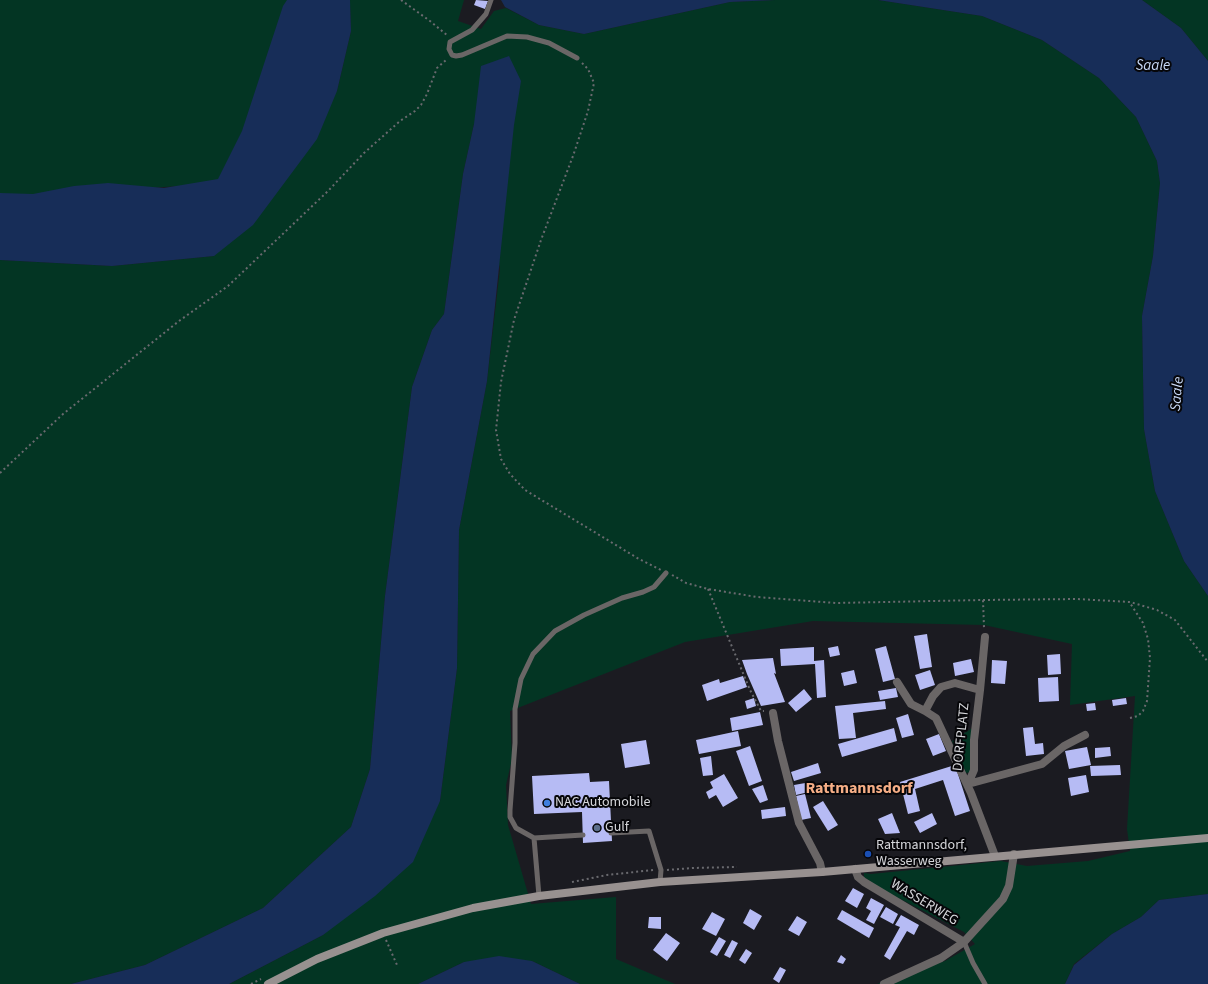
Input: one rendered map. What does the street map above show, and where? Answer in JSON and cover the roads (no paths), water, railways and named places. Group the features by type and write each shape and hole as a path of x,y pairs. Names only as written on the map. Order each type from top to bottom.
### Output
{"main road":[{"path":"268,984 317,959 383,933 473,908 539,896 660,882 822,872 1208,838"}],"street":[{"path":"980,690 984,637"},
{"name":"DORFPLATZ","path":"897,682 911,704 936,718 968,784 995,856"},
{"name":"DORFPLATZ","path":"925,711 933,696 941,687 955,683 980,690 974,740 974,770 968,784"},
{"path":"773,713 778,742 799,823 820,863 822,872"},
{"name":"DORFPLATZ","path":"968,784 1042,764 1064,746 1085,735"},
{"name":"WASSERWEG","path":"855,868 858,877 864,882 964,942 1003,899 1009,886 1014,854"},
{"path":"884,984 941,958 964,942"}],"lane":[{"path":"491,0 486,14 472,30 453,40 448,46 452,55 462,55 507,36 527,37 549,43 577,58"},
{"path":"583,835 534,838 516,828 510,817 515,743 515,709 521,679 533,654 555,631 590,612 622,598 643,592 654,586 666,573"},
{"path":"611,833 650,831 661,870 660,882"},
{"path":"534,838 539,896"},
{"name":"WASSERWEG","path":"964,942 985,984"}],"water":[{"path":"287,0 350,0 351,31 337,91 317,139 253,225 214,256 112,266 0,260 0,193 33,194 74,186 108,183 164,188 218,179 242,131 283,6"},
{"path":"501,0 775,0 730,2 584,34 539,25 505,7"},
{"name":"Saale","path":"878,0 1142,0 1181,28 1208,61 1208,596 1184,561 1155,491 1144,429 1142,316 1153,256 1160,183 1157,161 1136,117 1099,78 1042,40 982,16"},
{"path":"509,56 521,81 514,125 487,381 459,530 457,668 440,801 413,862 375,896 323,935 229,984 71,984 145,965 263,908 351,827 370,769 385,596 412,387 432,330 444,314 463,174 474,124 481,66"},
{"path":"1208,894 1208,984 1065,984 1074,965 1112,934 1141,917 1159,900"},
{"path":"499,956 532,961 580,984 418,984 464,962"}],"place":[{"name":"NAC Automobile","path":"547,803"},
{"name":"Gulf","path":"597,828"},
{"name":"Rattmannsdorf, Wasserweg","path":"868,854"}],"district":[{"name":"Rattmannsdorf","path":"859,789"}]}
